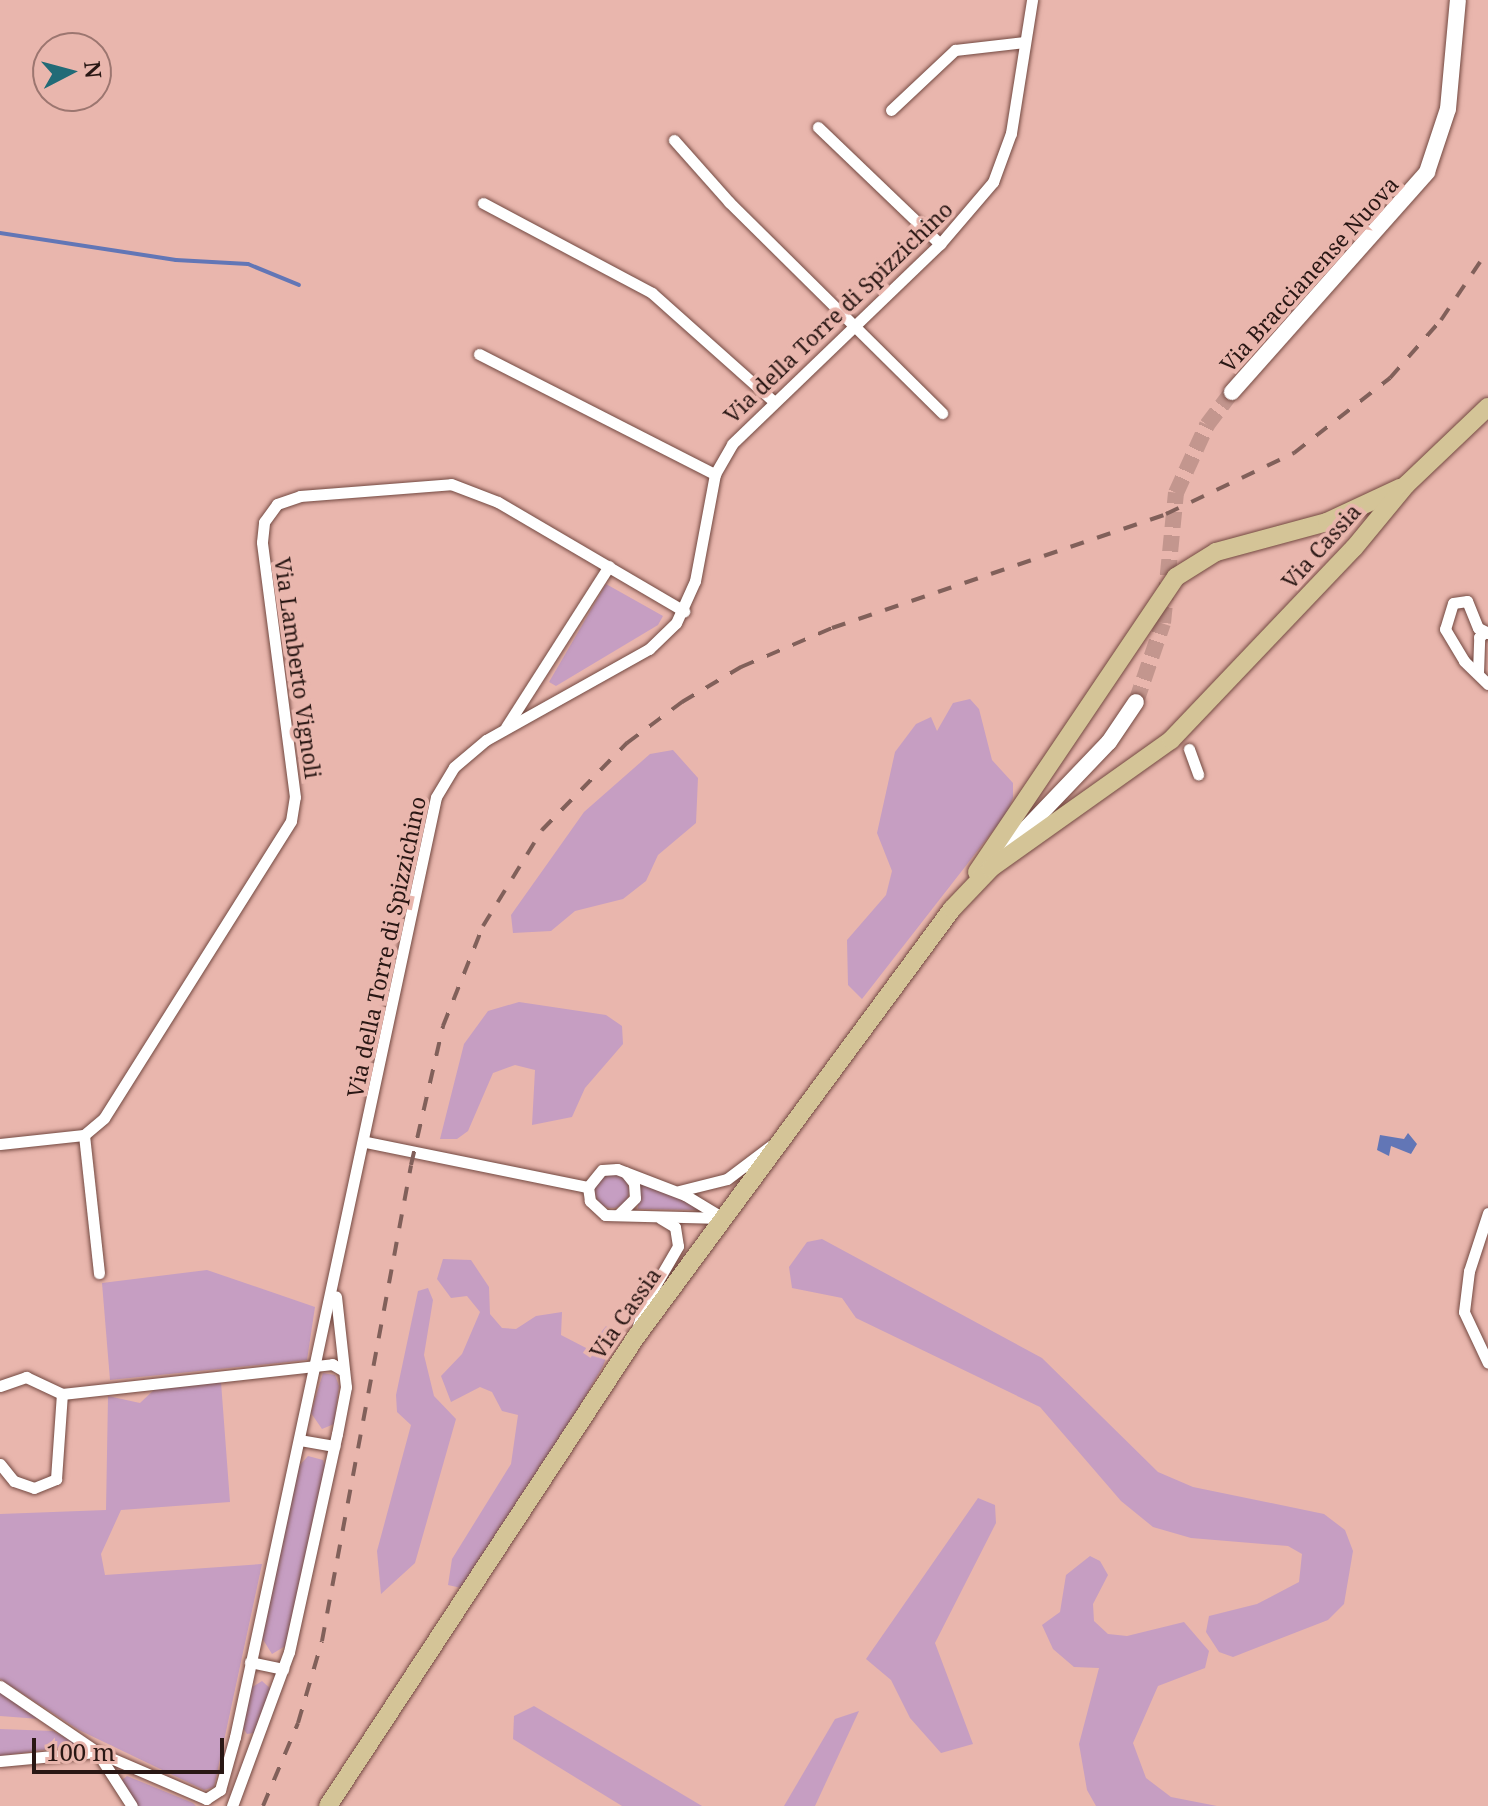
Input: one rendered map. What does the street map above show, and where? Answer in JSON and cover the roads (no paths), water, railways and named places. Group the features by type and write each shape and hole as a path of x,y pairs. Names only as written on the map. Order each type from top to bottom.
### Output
{"main road":[{"name":"Via Braccianense Nuova","path":"1232,392 1427,172 1448,109 1458,0"},
{"name":"Via Cassia","path":"328,1806 636,1337 952,909 991,868 1171,740 1354,548 1406,485 1488,407"},
{"path":"952,909 1176,577 1216,552 1327,522 1406,485"},
{"path":"991,868 1109,742 1136,702"}],"street":[{"name":"Via della Torre di Spizzichino","path":"206,1802 220,1790 235,1737 366,1142 436,797 454,767 505,729 649,649 684,611 699,567 715,474 732,444 772,400 940,244 1000,167 1032,0"},
{"path":"891,110 955,50 1025,42"},
{"path":"818,127 940,244"},
{"path":"674,140 729,202 942,413"},
{"path":"483,203 652,293 772,400"},
{"path":"479,354 715,474"},
{"name":"Via Lamberto Vignoli","path":"84,1135 104,1118 135,1072 293,814 292,772 263,555 262,532 270,510 300,496 451,484 498,502 684,611"},
{"path":"505,729 609,566"},
{"path":"1478,673 1479,637 1486,633 1467,601 1453,603 1445,629 1464,661 1488,684"},
{"path":"1189,749 1198,774"},
{"path":"0,1144 84,1135 99,1273"},
{"path":"677,1191 727,1179 779,1140"},
{"path":"366,1142 588,1187"},
{"path":"588,1187 602,1170 624,1172 677,1191 723,1218"},
{"path":"612,1216 626,1211 635,1198 634,1183 624,1172"},
{"path":"588,1187 594,1207 612,1216 723,1218"},
{"path":"1488,1213 1469,1271 1464,1312 1488,1363"},
{"path":"636,1337 645,1303 678,1246 673,1225 652,1216"},
{"name":"Via della Torre di Spizzichino","path":"232,1806 283,1669 346,1387 334,1285"},
{"path":"0,1386 26,1377 62,1394 332,1364 344,1371"},
{"path":"0,1464 14,1481 34,1488 56,1479 62,1394"},
{"path":"300,1440 334,1446"},
{"path":"250,1662 283,1669"},
{"path":"0,1686 97,1752 206,1802"},
{"path":"235,1737 255,1746"},
{"path":"0,1761 97,1752"},
{"path":"97,1752 132,1806"}],"water":[{"path":"1408,1133 1417,1144 1411,1154 1391,1146 1389,1156 1377,1150 1380,1135 1404,1139"}],"waterway":[{"path":"0,233 176,260 248,264 299,285"}],"tunnel":[{"path":"1136,702 1163,623 1176,493 1207,425 1232,392"}],"railway":[{"path":"263,1806 298,1723 322,1641 411,1165 443,1026 483,926 542,830 627,743 682,702 741,667 832,628 1166,514 1294,453 1390,378 1441,320 1488,250"}]}
